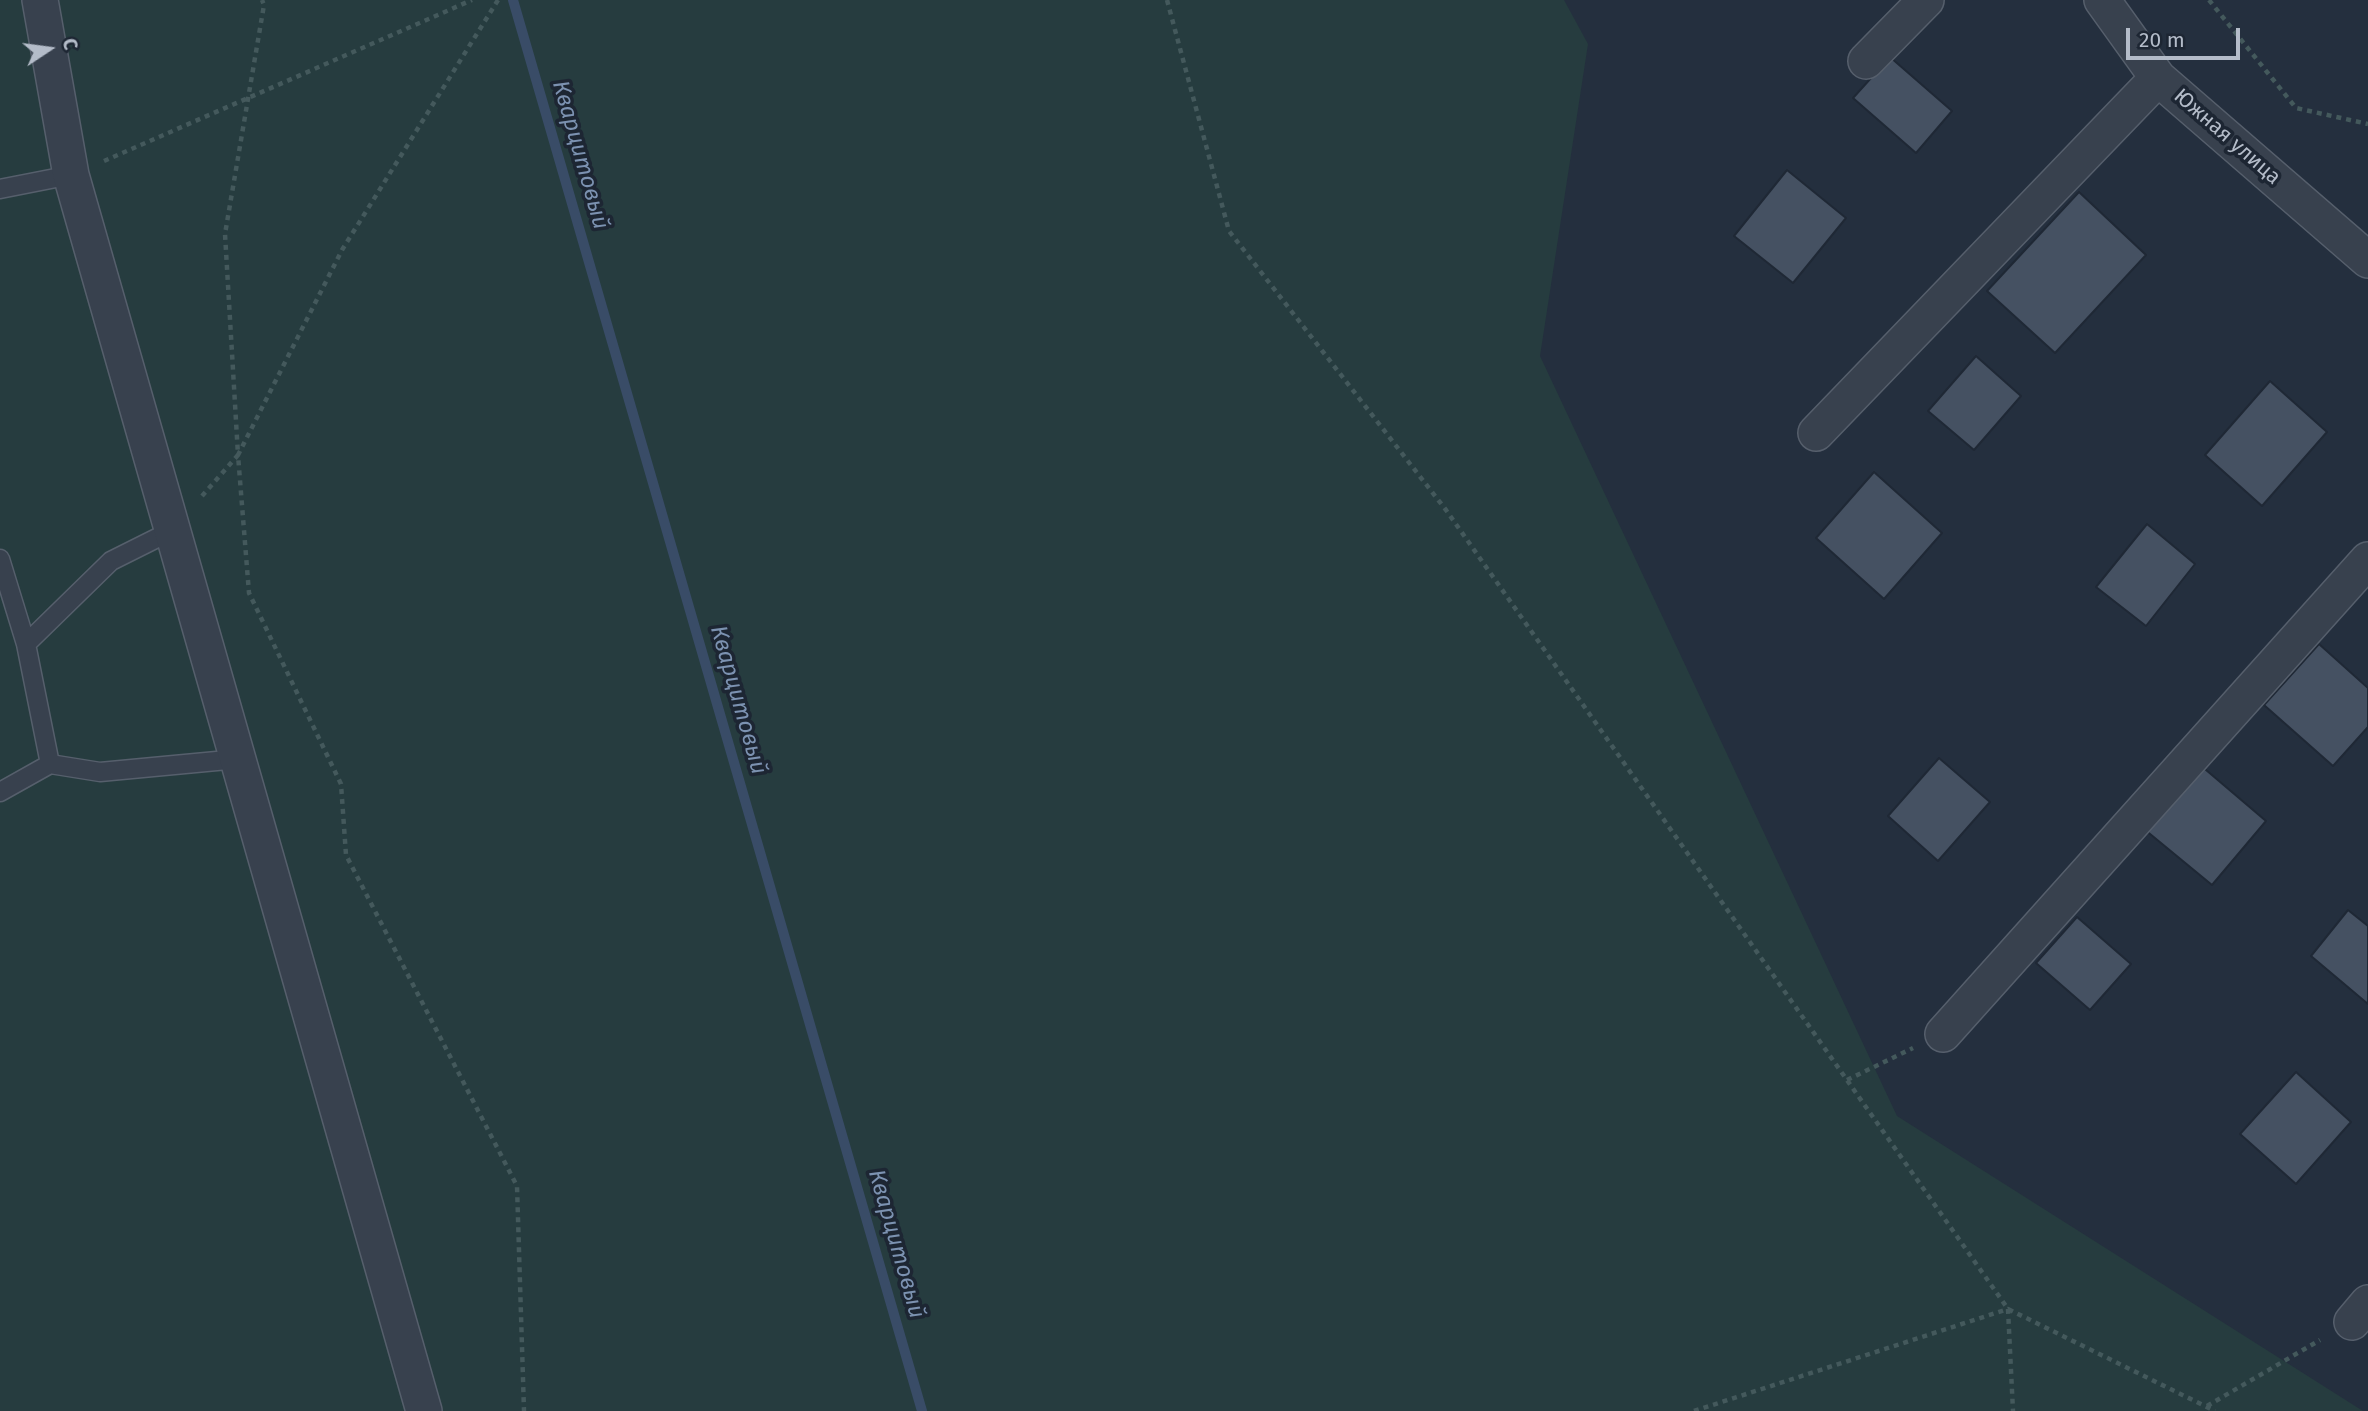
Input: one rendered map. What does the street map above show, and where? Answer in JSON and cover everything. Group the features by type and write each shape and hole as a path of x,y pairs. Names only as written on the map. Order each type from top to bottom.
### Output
{"street":[{"path":"40,0 71,175 424,1411"},
{"path":"1866,61 1926,0"},
{"name":"Южная улица","path":"2102,0 2158,78 2368,260"},
{"path":"1816,433 2158,78"},
{"path":"1943,1034 2368,560"}],"lane":[{"path":"0,189 71,175"},
{"path":"26,644 111,561 173,530"},
{"path":"0,559 26,644 50,764"},
{"path":"0,792 50,764 100,772 238,759"}],"path":[{"path":"262,0 225,234 249,593 341,784 345,855 517,1186 524,1411"},
{"path":"71,175 472,0"},
{"path":"173,530 238,455 342,250 498,0"},
{"path":"1167,0 1229,231 1446,510 2008,1309 2215,1411"},
{"path":"2209,0 2296,108 2368,124"},
{"path":"1847,1080 1943,1034"},
{"path":"1694,1411 2008,1309"},
{"path":"2008,1309 2013,1411"},
{"path":"2206,1406 2360,1312"}],"green space":[{"path":"0,0 1564,0 1588,44 1540,356 1897,1116 2363,1411 0,1411"}],"building":[{"path":"1890,57 1952,111 1916,153 1853,98"},
{"path":"1787,170 1846,218 1793,283 1734,236"},
{"path":"2079,192 2146,255 2055,353 1987,291"},
{"path":"1976,356 2021,396 1974,450 1928,411"},
{"path":"2270,381 2327,432 2262,506 2205,455"},
{"path":"1874,472 1942,533 1884,599 1816,538"},
{"path":"2147,524 2195,564 2146,626 2096,587"},
{"path":"2319,644 2368,688 2368,727 2333,766 2264,705"},
{"path":"1939,758 1990,802 1938,861 1888,816"},
{"path":"2199,764 2266,821 2212,885 2144,829"},
{"path":"2348,910 2368,926 2368,1004 2311,956"},
{"path":"2077,917 2131,964 2090,1010 2036,963"},
{"path":"2296,1072 2351,1122 2296,1184 2240,1134"}],"waterway":[{"name":"Кварцитовый","path":"513,0 922,1411"}]}
